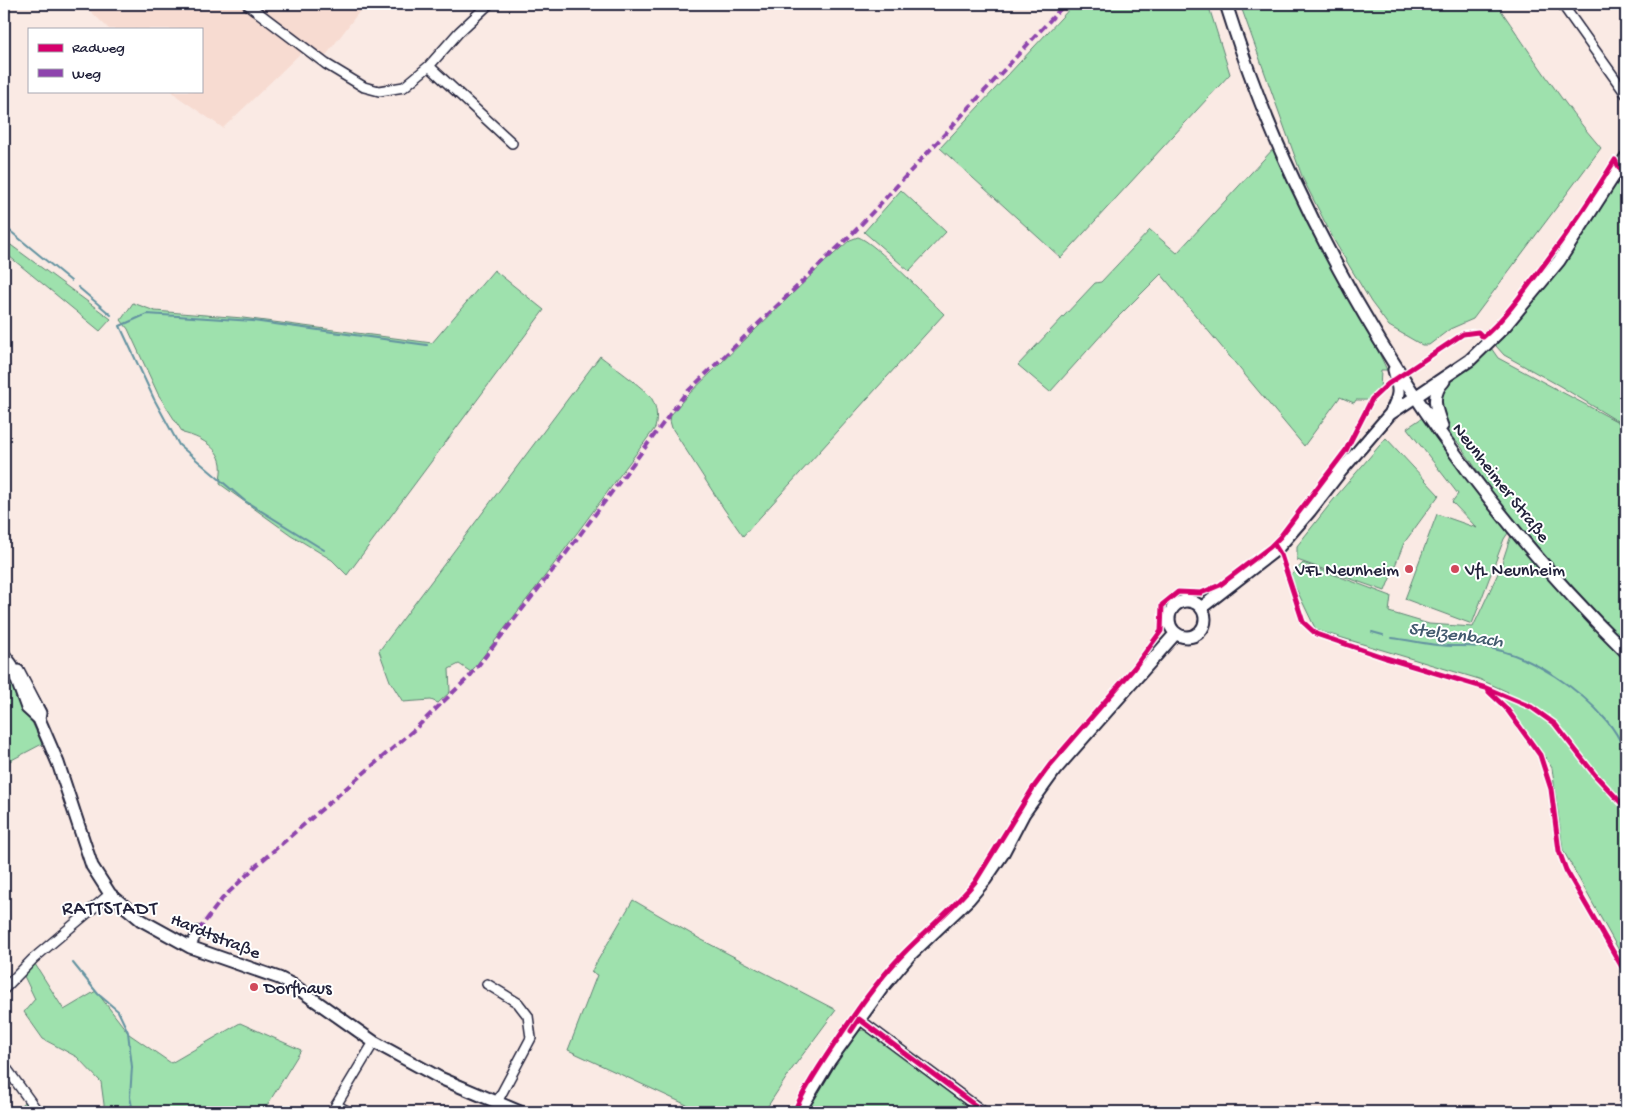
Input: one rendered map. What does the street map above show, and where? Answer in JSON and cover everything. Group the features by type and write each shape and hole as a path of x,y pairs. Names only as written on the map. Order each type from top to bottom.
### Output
{"main road":[{"name":"Neunheimer Straße","path":"1226,4 1251,76 1294,180 1338,267 1392,359 1415,396 1490,500 1548,570 1626,652"},
{"path":"1390,414 1470,360 1505,326 1559,261 1626,157"},
{"path":"1202,608 1277,550 1390,414 1397,400 1399,388 1392,359"},
{"path":"1446,439 1434,403 1439,386 1452,373"},
{"path":"1185,601 1194,603 1202,608 1205,620 1200,631 1190,637 1182,636 1176,632 1170,620 1173,608 1185,601"},
{"path":"799,1112 830,1060 882,988 910,955 969,899 985,880 1002,855 1024,813 1055,770 1176,632"},
{"name":"Hardtstraße","path":"4,655 11,666 27,708 39,719 58,763 92,866 110,894 141,920 190,947 279,978 293,985 374,1042 440,1078 520,1112"}],"street":[{"path":"247,4 346,76 364,87 379,91 404,86 428,66 459,32 489,4"},
{"path":"1562,4 1626,94"},
{"path":"428,66 512,143"},
{"path":"4,989 33,959 110,894"},
{"path":"190,947 198,931"},
{"path":"487,984 518,1003 528,1016 531,1038 496,1102"},
{"path":"859,1019 984,1112"},
{"path":"349,1112 334,1109 374,1042"},
{"path":"4,1065 38,1112"}],"shaded area":[{"path":"83,4 365,4 324,58 306,48 223,128 173,92 202,92 202,28 108,28"}],"green space":[{"path":"1074,4 1208,4 1230,74 1061,258 940,148"},
{"path":"1240,4 1495,4 1498,6 1560,96 1601,148 1473,319 1450,329 1429,345 1422,345 1389,326 1371,302 1335,242 1303,179"},
{"path":"1275,147 1347,295 1371,336 1387,370 1381,370 1380,390 1373,397 1369,400 1356,400 1354,403 1340,397 1304,446 1161,274 1114,321 1050,392 1018,365 1095,283 1101,282 1150,230 1177,253"},
{"path":"1621,176 1626,178 1626,429 1619,422 1560,386 1504,355 1496,346 1497,342 1532,302 1594,219"},
{"path":"901,190 946,232 909,271 864,232"},
{"path":"858,237 876,249 944,314 743,536 672,428 671,415 685,398 825,262 850,240"},
{"path":"4,240 111,319 100,331 4,252"},
{"path":"494,270 544,310 347,575 332,560 291,535 220,484 221,464 216,452 207,443 183,433 158,394 128,329 121,320 133,303 155,311 243,318 432,343"},
{"path":"1491,348 1498,358 1618,422 1626,443 1626,963 1563,850 1552,768 1500,698 1503,695 1506,696 1508,692 1479,679 1316,630 1290,576 1303,563 1391,596 1389,612 1429,624 1473,627 1500,569 1515,523 1459,444 1451,437 1442,411 1440,397 1448,383"},
{"path":"600,356 649,395 654,402 656,411 655,428 471,672 459,664 449,669 450,692 438,703 431,700 403,702 390,681 379,651"},
{"name":"VfL Neunheim","path":"1422,418 1508,533 1504,539 1472,624 1405,599 1437,514 1477,528 1452,502 1458,494 1407,428"},
{"path":"1386,438 1439,495 1404,543 1385,591 1297,560 1297,546"},
{"path":"4,661 42,744 4,764"},
{"path":"633,900 700,939 836,1010 792,1069 764,1112 702,1112 568,1050 597,975 591,972"},
{"path":"35,964 64,1010 96,991 129,1034 171,1063 240,1023 301,1050 263,1112 105,1112 101,1082 77,1057 43,1039 24,1012 35,999 24,976"},
{"path":"863,1030 871,1033 979,1112 804,1112 854,1032"},
{"path":"27,1100 35,1112 12,1112"}],"waterway":[{"path":"4,226 71,281"},
{"path":"78,287 111,315"},
{"path":"324,550 245,501 179,445 154,399 120,326 147,314 253,321 427,345"},
{"name":"Stelzenbach","path":"1372,632 1383,635"},
{"name":"Stelzenbach","path":"1392,638 1437,645 1494,649 1509,653 1540,667 1570,686 1595,708 1618,736 1626,753"},
{"path":"73,963 98,994 118,1011 128,1032 132,1067 130,1097 133,1112"}],"marked path":[{"path":"198,931 222,899 257,865 415,729 470,676 567,552 685,394 856,230 1065,4"}],"cycle path":[{"path":"794,1112 817,1070 874,988 902,955 975,882 1033,788 1050,765 1134,668 1161,631 1162,605 1178,592 1201,593 1220,585 1270,547 1280,537 1346,450 1372,399 1388,384 1463,334 1478,332 1483,337 1504,316 1555,249 1615,160 1620,169"},
{"path":"1274,544 1281,555 1303,622 1316,634 1386,658 1486,688 1531,707 1555,724 1595,775 1626,808"},
{"path":"1489,692 1506,708 1540,755 1551,789 1559,851 1566,870 1626,974"},
{"path":"851,1031 859,1019 984,1112"}],"place":[{"name":"VFL Neunheim","path":"1409,569"},
{"name":"VfL Neunheim","path":"1455,569"},
{"name":"Dorfhaus","path":"254,987"}],"district":[{"name":"RATTSTADT","path":"110,907"}]}
